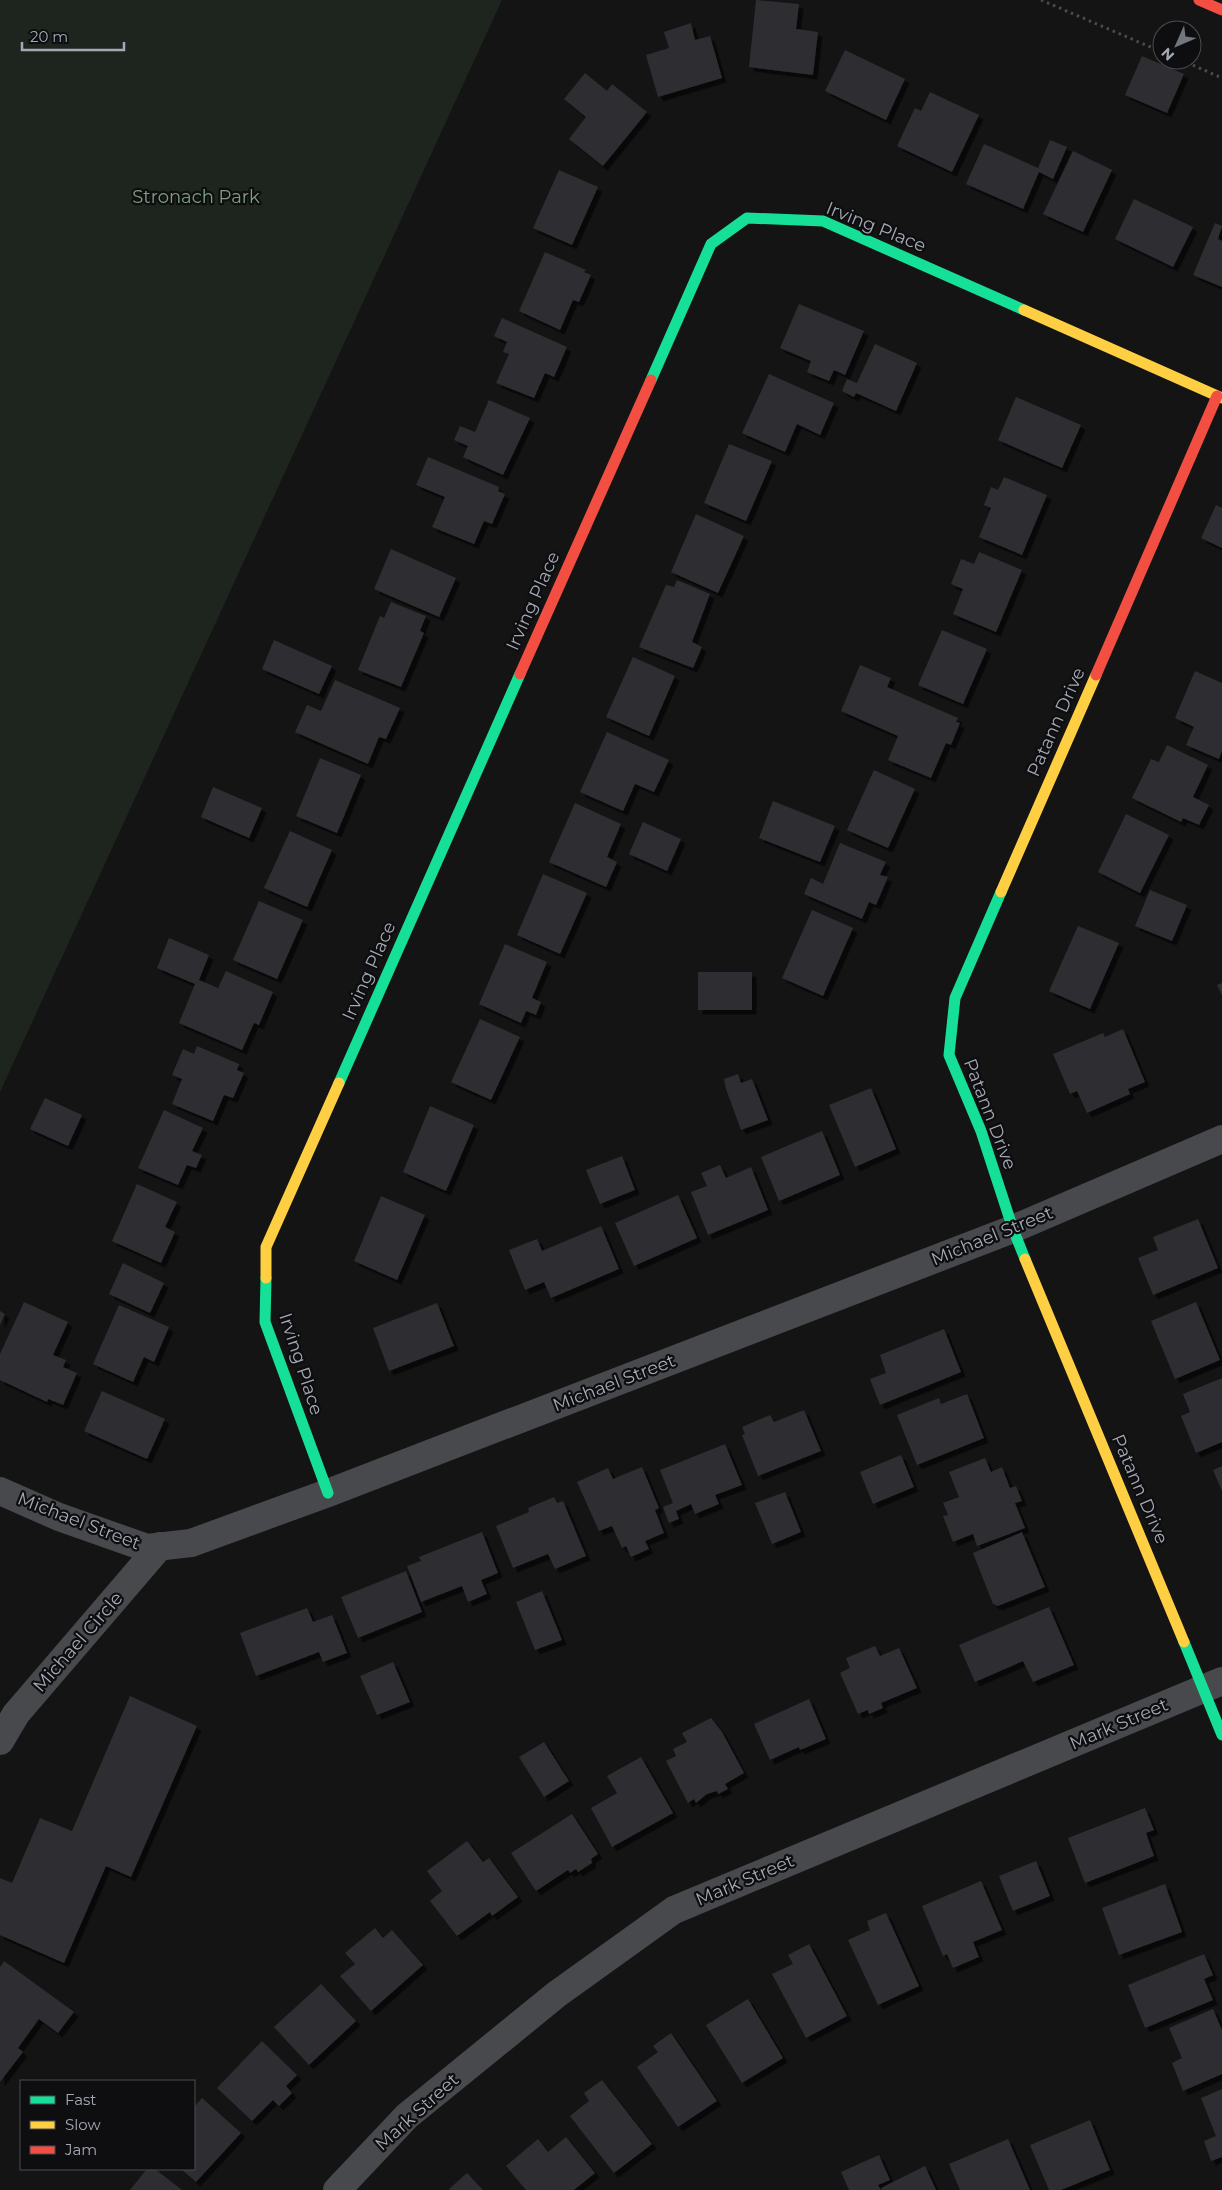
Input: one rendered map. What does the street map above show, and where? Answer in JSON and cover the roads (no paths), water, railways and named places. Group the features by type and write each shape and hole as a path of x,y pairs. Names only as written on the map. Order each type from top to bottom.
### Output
{"street":[{"path":"1199,0 1222,10"},
{"name":"Irving Place","path":"328,1493 265,1322 266,1247 710,244 747,218 823,221 1220,397"},
{"name":"Patann Drive","path":"1220,397 955,998 949,1055 981,1131 1013,1229 1213,1684 1222,1735"},
{"name":"Michael Street","path":"0,1491 77,1523 147,1548 192,1543 328,1493 1013,1229 1222,1139"},
{"name":"Michael Circle","path":"0,1741 16,1714 160,1546"},
{"name":"Mark Street","path":"337,2190 407,2116 557,1994 674,1910 1213,1684"}],"park label":[{"name":"Stronach Park","path":"196,197"}]}
